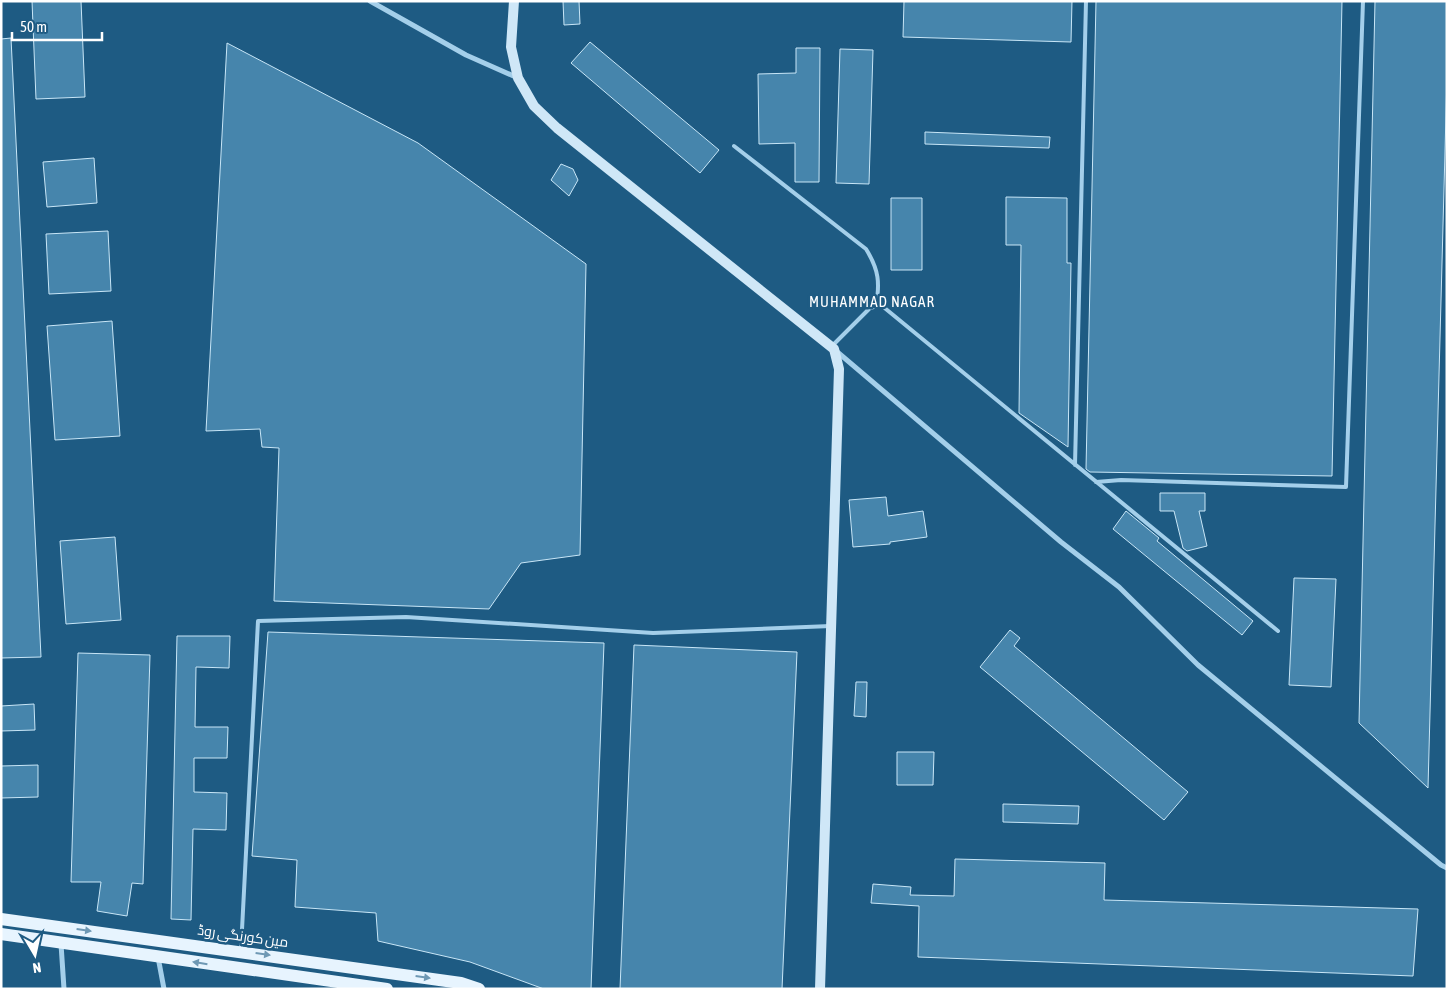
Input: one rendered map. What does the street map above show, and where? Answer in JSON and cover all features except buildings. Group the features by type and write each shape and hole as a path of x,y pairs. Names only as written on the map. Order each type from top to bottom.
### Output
{"main road":[{"name":"مین کورنگی روڈ","path":"1,918 461,983 479,989"},
{"path":"1,934 387,989"}],"street":[{"path":"370,1 466,55 518,78"},
{"path":"514,1 511,47 518,78 534,106 558,128 833,348 1061,542 1119,587 1198,665 1447,868"},
{"path":"820,989 839,369 833,348"},
{"path":"61,942 64,989"},
{"path":"157,956 164,989"}],"lane":[{"path":"1075,465 1086,1"},
{"path":"1096,482 1122,480 1346,487 1363,1"},
{"path":"734,146 866,249 874,262 878,276 879,292 876,306"},
{"path":"833,348 870,308 880,305 1278,631"},
{"path":"241,951 258,620 406,617 653,633 831,626"}],"district":[{"name":"MUHAMMAD NAGAR","path":"872,301"}]}
